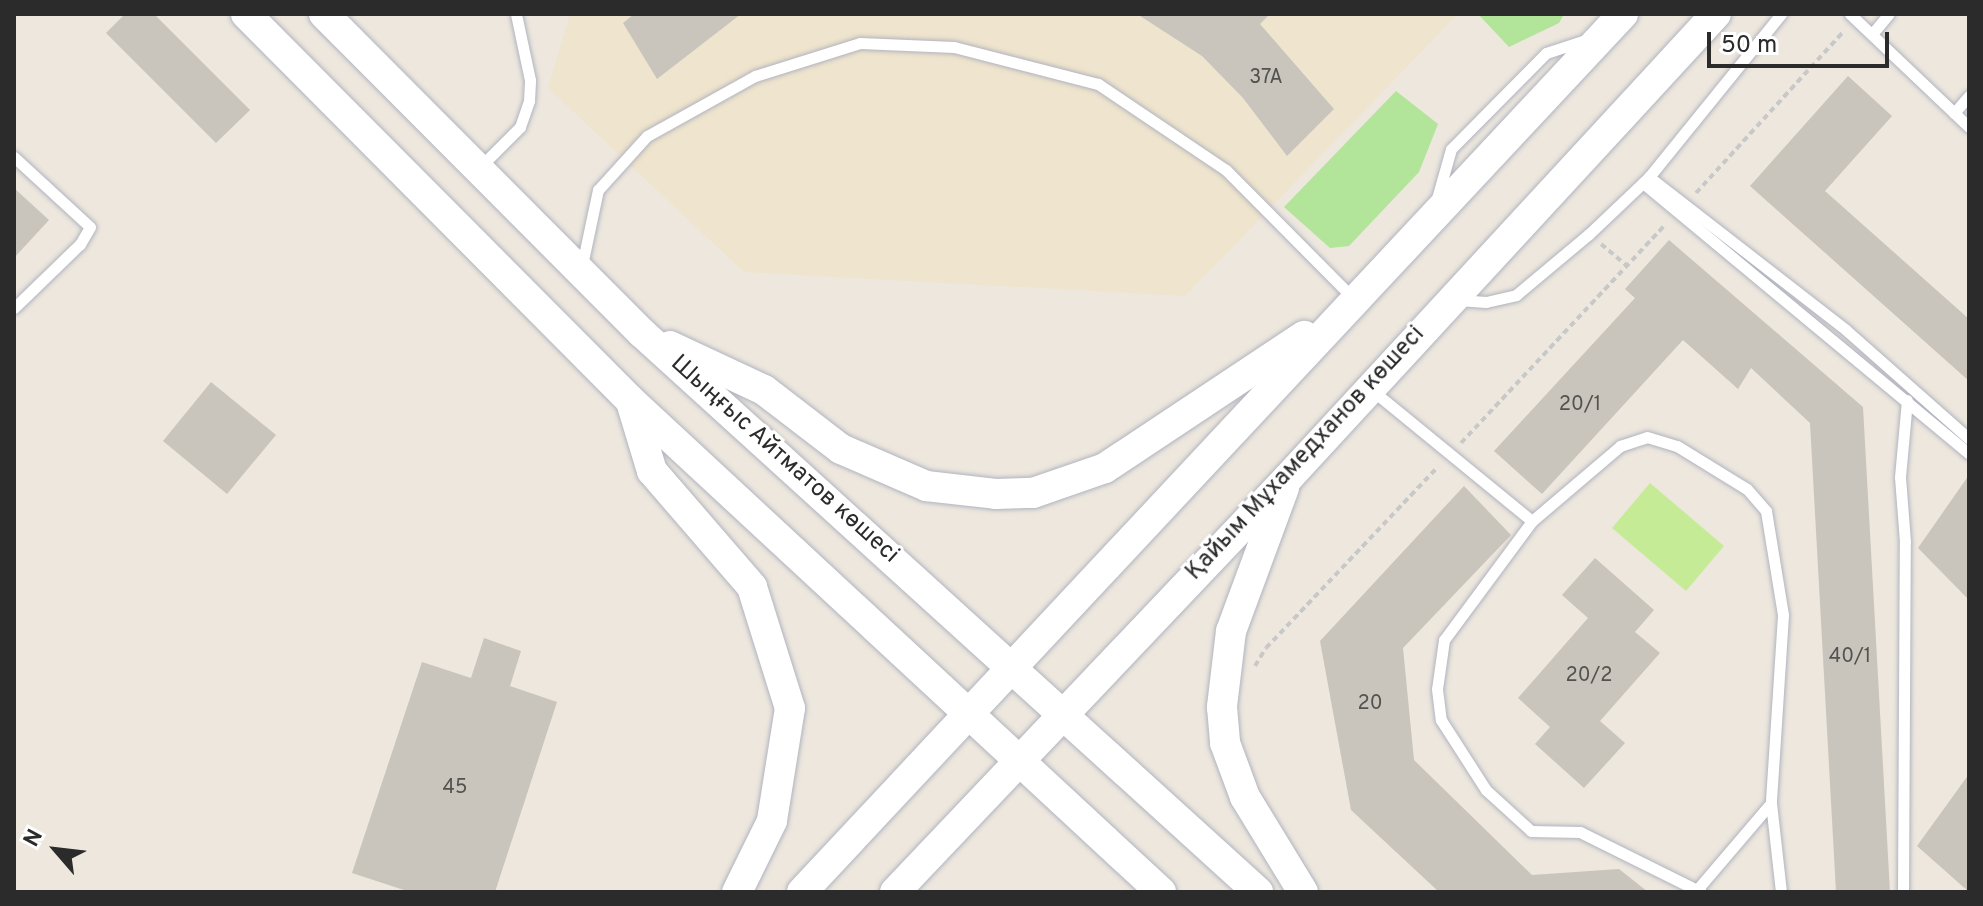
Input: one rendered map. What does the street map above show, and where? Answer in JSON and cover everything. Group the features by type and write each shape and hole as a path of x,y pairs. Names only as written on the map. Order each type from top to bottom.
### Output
{"main road":[{"path":"246,14 630,400 1161,892"},
{"name":"Шыңғыс Айтматов көшесі","path":"324,14 642,333 1258,892"},
{"name":"Қайым Мұхамедханов көшесі","path":"895,892 1288,478 1449,299 1716,14"},
{"path":"802,892 1614,24"},
{"path":"642,333 764,390 841,449 926,486 1033,493 1105,468 1355,300"},
{"path":"630,400 652,471 752,587 790,708 772,821 737,892"},
{"path":"1288,478 1231,631 1222,707 1225,743 1245,797 1303,892"}],"lane":[{"path":"478,168 520,127 529,101 530,80 516,14"},
{"path":"1449,299 1486,302 1516,295 1646,180 1781,14"},
{"path":"1872,34 1889,14"},
{"path":"1852,16 1969,127"},
{"path":"581,270 598,190 647,136 755,76 860,43 954,47 1098,84 1226,170 1355,300"},
{"path":"1954,113 1969,96"},
{"path":"14,157 90,227 80,244 14,308"},
{"path":"1646,180 1846,330 1969,439"},
{"path":"1682,208 1969,454"},
{"path":"1369,388 1532,521"},
{"path":"1903,892 1905,542 1900,477 1907,400"},
{"path":"1771,803 1698,891 1580,832 1531,831 1486,790 1441,720 1437,689 1444,640 1532,521 1620,446 1647,437 1677,446 1747,489 1766,511 1783,615 1771,803 1781,892"}],"path":[{"path":"1253,680 1266,648 1682,208 1852,16"},
{"path":"1601,244 1627,266"}],"shaded area":[{"path":"570,14 1458,14 1185,296 744,272 548,88"}],"green space":[{"path":"1478,14 1564,14 1559,23 1509,47"},
{"path":"1396,91 1438,124 1419,172 1349,246 1330,248 1284,207"},
{"path":"1650,483 1724,546 1686,591 1612,528"}],"building":[{"path":"125,14 154,14 250,110 216,143 106,33"},
{"path":"634,14 741,14 657,79 623,23"},
{"path":"1137,14 1270,14 1260,24 1334,109 1287,156 1243,98 1202,56"},
{"path":"1848,76 1892,116 1825,191 1969,319 1969,381 1750,186"},
{"path":"14,188 49,220 14,258"},
{"path":"1669,240 1863,407 1890,892 1836,892 1810,423 1751,368 1738,389 1683,340 1542,494 1494,451 1635,298 1625,289"},
{"path":"211,382 276,435 227,494 163,441"},
{"path":"1969,475 1969,600 1918,548"},
{"path":"1464,486 1511,535 1403,648 1414,760 1532,875 1619,869 1648,892 1439,892 1351,810 1320,641"},
{"path":"1595,558 1654,610 1635,632 1660,653 1600,721 1625,743 1584,788 1535,744 1550,727 1518,698 1588,618 1562,595"},
{"path":"484,638 521,651 510,686 557,702 495,892 410,892 352,873 422,662 471,678"},
{"path":"1969,774 1969,892 1917,846"}]}
